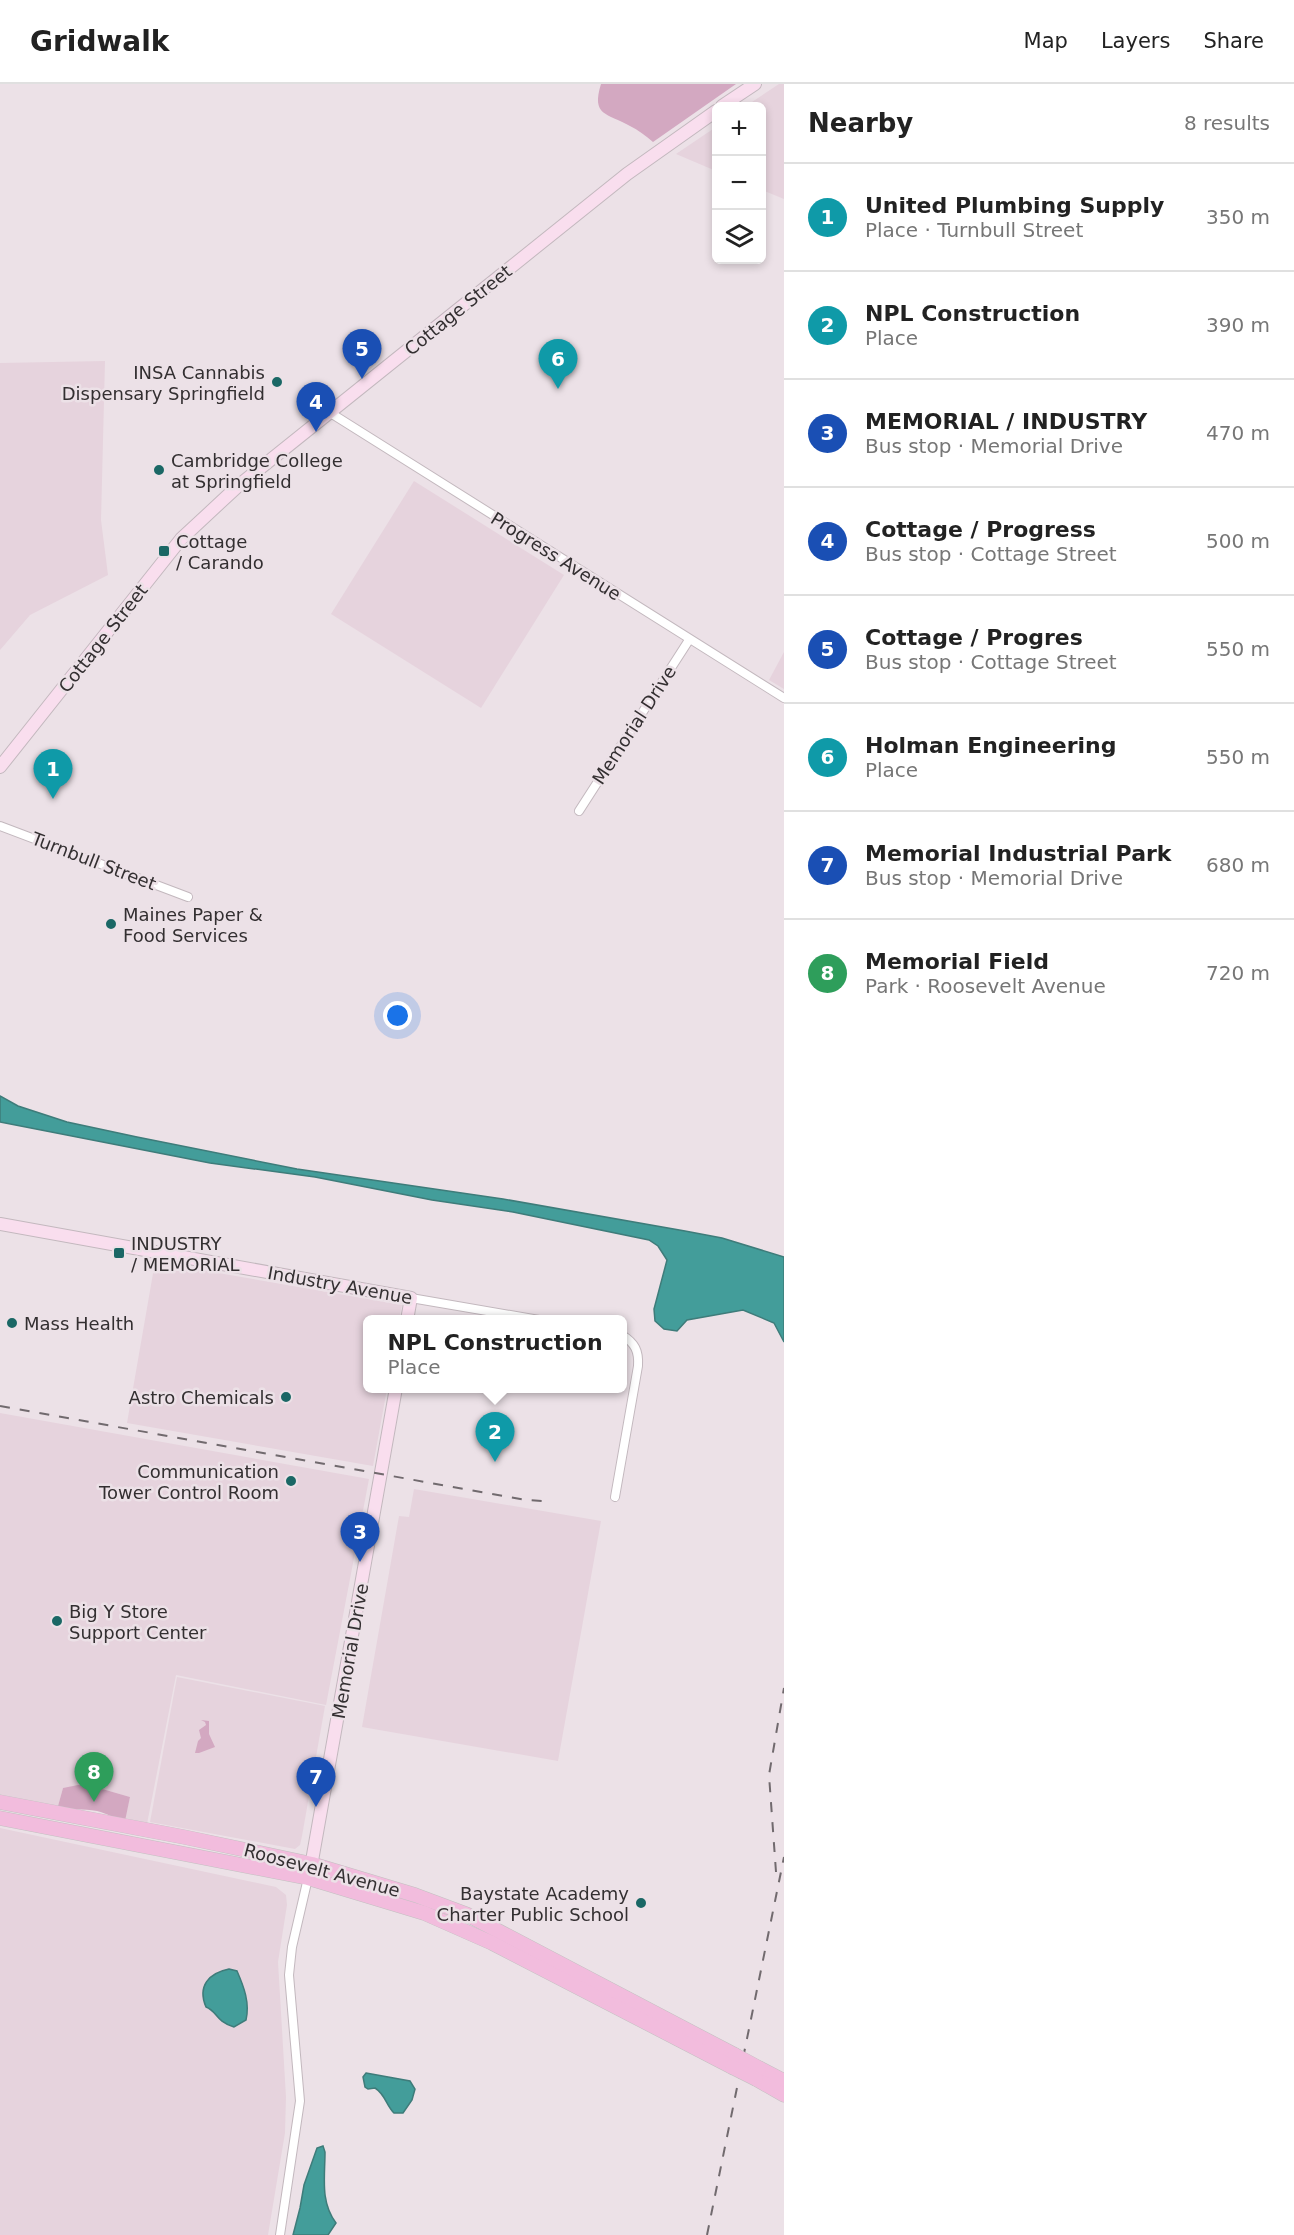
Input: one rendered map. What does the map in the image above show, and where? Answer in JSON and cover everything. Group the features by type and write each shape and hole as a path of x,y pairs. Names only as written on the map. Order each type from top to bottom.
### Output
{"main road":[{"path":"728,102 755,84"},
{"name":"Cottage Street","path":"0,767 181,539 238,486 627,174 712,114"},
{"name":"Industry Avenue","path":"0,1224 411,1298"},
{"path":"408,1315 411,1298"},
{"name":"Memorial Drive","path":"308,1878 395,1393"},
{"name":"Roosevelt Avenue","path":"0,1802 312,1864 415,1895 466,1914 733,2061"},
{"path":"50,1828 53,1812"},
{"name":"Roosevelt Avenue","path":"0,1818 308,1878 392,1902 460,1928 757,2073 784,2081"},
{"path":"126,1844 130,1828"},
{"name":"Roosevelt Avenue","path":"757,2073 784,2095"}],"street":[{"name":"Progress Avenue","path":"330,412 784,698"},
{"name":"Memorial Drive","path":"579,811 689,640"},
{"name":"Turnbull Street","path":"0,826 188,897"},
{"name":"Industry Avenue","path":"411,1298 509,1315"},
{"path":"615,1497 639,1360 637,1348 627,1339"},
{"path":"280,2235 300,2100 289,1975 292,1947 308,1878"}],"shaded area":[{"path":"601,84 736,84 653,142 636,129 603,112 598,102"},
{"path":"779,84 784,84 784,199 766,192 766,102 752,102"},
{"path":"712,130 712,169 676,154"},
{"path":"105,361 101,520 108,575 30,615 0,650 0,363"},
{"path":"414,481 564,575 481,708 331,614"},
{"path":"784,652 784,689 769,680"},
{"path":"155,1262 402,1305 400,1315 363,1315 363,1393 386,1393 373,1466 127,1423"},
{"name":"Big Y Store Support Center","path":"0,1413 369,1479 326,1705 176,1675 147,1824 125,1818 130,1797 92,1786 63,1788 58,1806 0,1796"},
{"path":"414,1489 601,1521 558,1761 362,1727 399,1516 409,1517"},
{"path":"177,1677 325,1706 302,1836 300,1845 295,1849 150,1822"},
{"path":"201,1720 209,1721 209,1734 215,1747 195,1753 201,1738 199,1730 206,1725"},
{"path":"78,1785 92,1786 130,1797 125,1821 97,1811 58,1806 63,1788"},
{"path":"0,1828 276,1887 286,1895 287,1905 278,1962 286,2097 285,2133 268,2235 0,2235"}],"water":[{"path":"0,1096 18,1106 67,1122 137,1137 297,1169 503,1199 685,1231 722,1238 784,1257 784,1342 774,1323 743,1310 687,1320 677,1331 664,1329 655,1321 654,1309 667,1260 658,1246 649,1240 513,1212 432,1200 315,1177 210,1163 0,1122"},
{"path":"229,1969 237,1971 247,2001 246,2020 234,2027 223,2022 206,2007 203,1993 211,1977"},
{"path":"366,2073 410,2081 415,2089 412,2100 403,2113 394,2113 378,2090 365,2087 363,2077"},
{"path":"323,2146 325,2198 336,2223 328,2235 293,2235 304,2185 317,2148"}],"railway":[{"path":"0,1406 526,1500 543,1501"},
{"path":"776,1872 769,1775 784,1688"},
{"path":"707,2235 784,1857"}],"place":[{"name":"Cottage / Progres","path":"362,379"},
{"name":"INSA Cannabis Dispensary Springfield","path":"277,382"},
{"name":"Holman Engineering","path":"558,389"},
{"name":"Cottage / Progress","path":"316,432"},
{"name":"Cambridge College at Springfield","path":"159,470"},
{"name":"Cottage / Carando","path":"164,551"},
{"name":"United Plumbing Supply","path":"53,799"},
{"name":"Maines Paper & Food Services","path":"111,924"},
{"name":"INDUSTRY / MEMORIAL","path":"119,1253"},
{"name":"Mass Health","path":"12,1323"},
{"name":"Astro Chemicals","path":"286,1397"},
{"name":"NPL Construction","path":"495,1462"},
{"name":"Communication Tower Control Room","path":"291,1481"},
{"name":"MEMORIAL / INDUSTRY","path":"360,1562"},
{"name":"Big Y Store Support Center","path":"57,1621"},
{"name":"Memorial Field","path":"94,1802"},
{"name":"Memorial Industrial Park","path":"316,1807"},
{"name":"Baystate Academy Charter Public School","path":"641,1903"}]}
